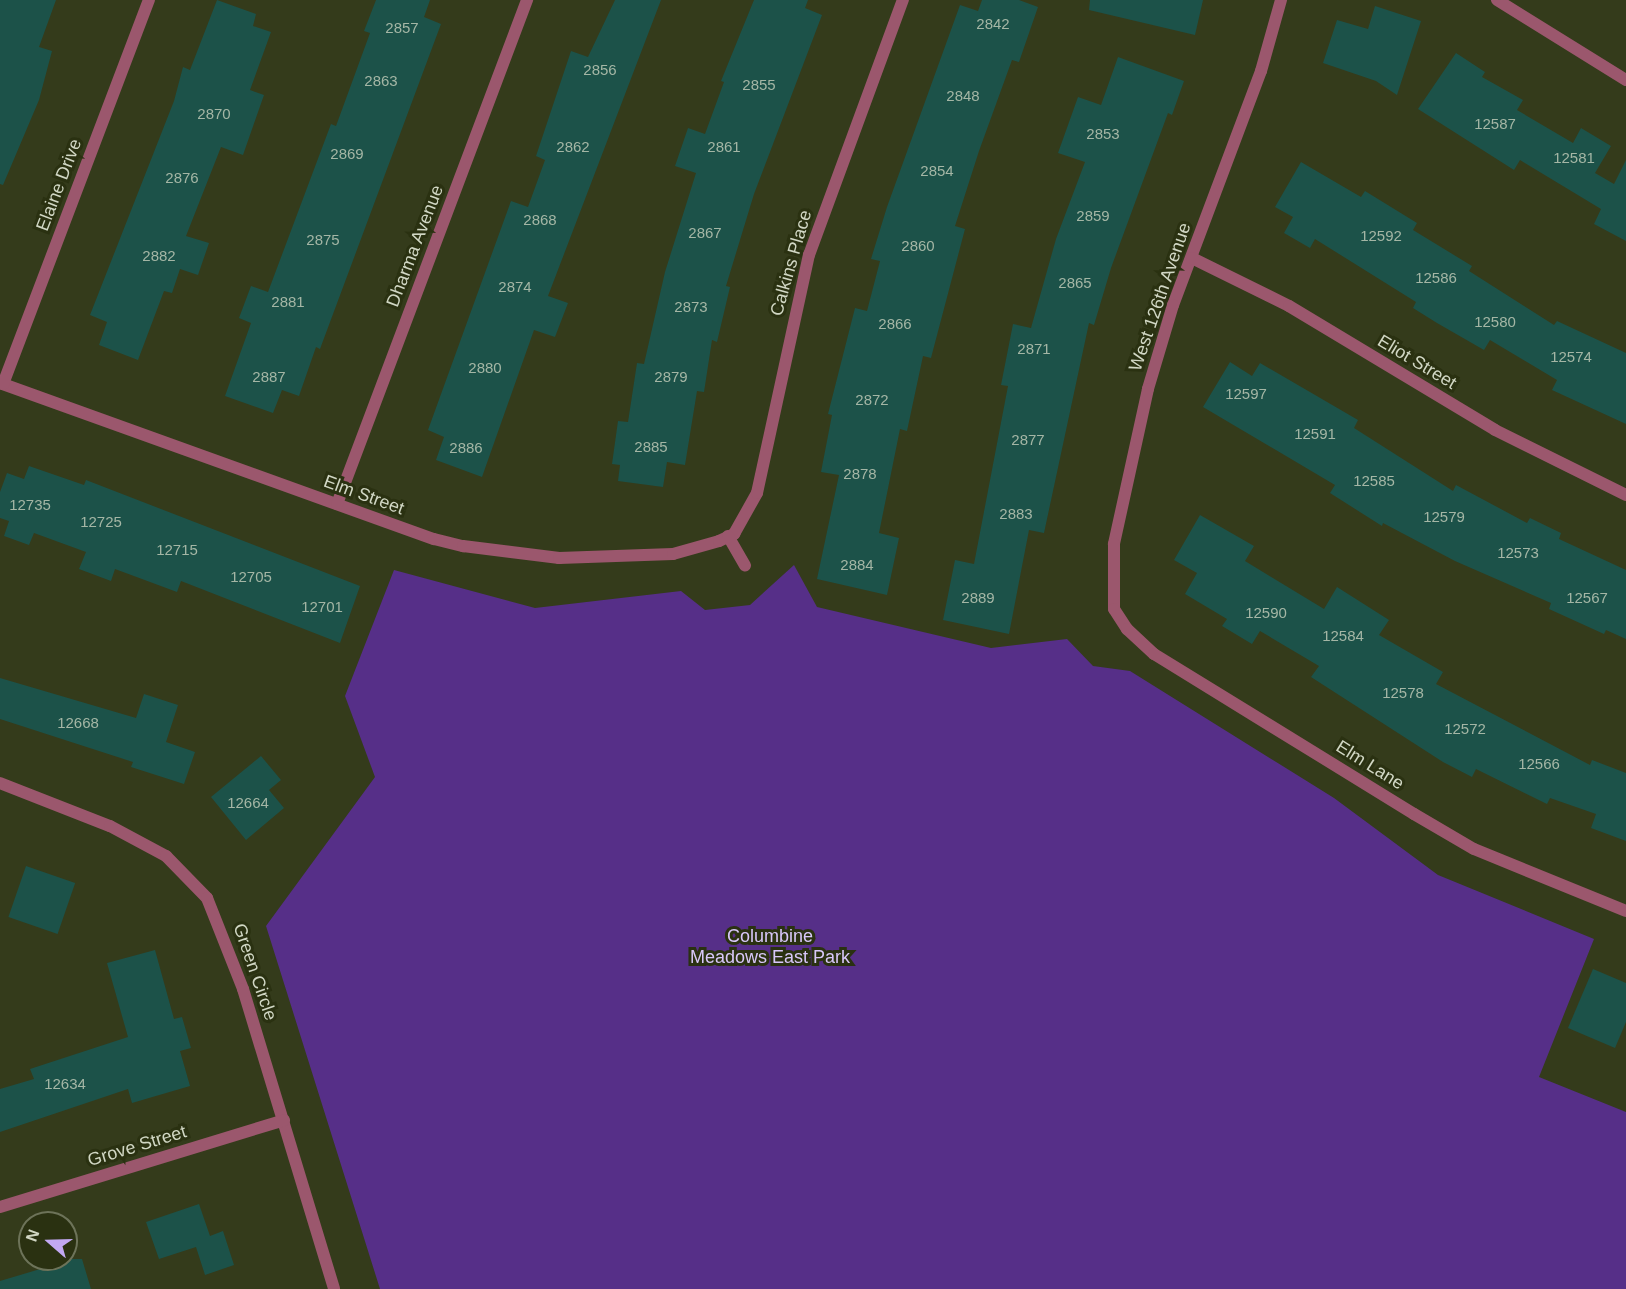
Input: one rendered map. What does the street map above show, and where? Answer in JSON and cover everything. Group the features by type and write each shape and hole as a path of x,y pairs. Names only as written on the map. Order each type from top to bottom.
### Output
{"street":[{"name":"Elaine Drive","path":"2,383 149,0"},
{"name":"Dharma Avenue","path":"337,504 526,0"},
{"name":"Calkins Place","path":"729,537 745,519 757,493 809,255 903,0"},
{"name":"West 126th Avenue","path":"1117,614 1111,587 1114,544 1148,389 1192,258 1261,71 1281,0"},
{"path":"1497,0 1626,80"},
{"name":"Eliot Street","path":"1192,258 1289,306 1495,430 1626,495"},
{"name":"Elm Street","path":"2,383 435,539 528,557 672,554 729,537"},
{"path":"729,537 745,564"},
{"name":"Elm Lane","path":"1117,614 1154,654 1414,814 1484,853 1626,912"},
{"name":"Green Circle","path":"0,783 110,826 166,856 207,898 243,989 334,1289"},
{"name":"Grove Street","path":"0,1208 284,1120"}],"green space":[{"name":"Columbine Meadows East Park","path":"794,565 817,607 991,648 1067,639 1093,666 1130,671 1334,798 1438,875 1594,939 1539,1077 1626,1112 1626,1289 380,1289 266,926 375,777 345,696 394,570 535,608 681,591 705,610 750,605"}],"building":[{"path":"0,0 56,0 39,47 52,51 39,100 3,185 0,184"},
{"path":"217,0 256,14 253,26 271,32 250,90 264,95 243,155 221,147 186,236 209,243 198,275 180,269 172,293 164,291 138,360 99,345 107,322 90,315 174,101 183,67 190,70"},
{"path":"376,0 430,0 424,17 441,24 320,349 316,347 299,396 282,390 273,413 225,396 251,323 239,318 251,286 268,292 331,124 336,126 370,33 364,31"},
{"path":"615,0 661,0 548,296 568,303 555,337 534,330 482,477 436,460 444,437 428,430 511,201 528,207 545,160 536,156 571,51 588,57"},
{"path":"754,0 808,0 805,8 822,15 754,194 726,286 730,287 717,342 712,340 704,392 697,391 685,465 667,462 663,487 618,481 620,465 612,464 618,421 628,422 637,363 644,364 665,272 696,173 675,166 688,128 705,134 724,82 721,81"},
{"path":"982,0 1019,0 1038,7 1019,62 1012,60 979,151 955,226 965,229 931,358 923,356 907,431 900,429 879,533 899,538 887,595 817,579 839,475 821,472 832,415 828,414 855,308 867,311 880,261 871,259 887,207 960,5 978,11"},
{"path":"1090,0 1203,0 1195,35 1089,10"},
{"path":"1375,6 1421,21 1397,95 1376,81 1323,63 1337,20 1368,29"},
{"path":"1456,53 1485,72 1482,77 1523,100 1517,110 1573,143 1581,128 1611,146 1595,173 1614,184 1626,160 1626,241 1594,224 1601,209 1520,160 1514,170 1418,109"},
{"path":"1118,57 1184,81 1172,115 1168,113 1111,268 1094,325 1089,323 1044,533 1029,530 1009,634 943,620 955,560 974,564 1008,386 1001,385 1013,324 1031,328 1056,239 1085,162 1058,153 1078,97 1101,105"},
{"path":"1301,162 1361,197 1365,191 1417,223 1413,230 1472,266 1469,271 1554,325 1557,321 1626,353 1626,424 1552,390 1557,380 1490,340 1484,350 1437,323 1413,308 1416,302 1315,239 1310,248 1284,233 1293,217 1275,207"},
{"path":"1230,362 1252,376 1260,363 1358,420 1354,428 1453,491 1456,485 1527,523 1530,518 1561,533 1559,539 1626,570 1626,639 1606,630 1604,634 1549,609 1551,603 1455,561 1383,523 1382,526 1330,493 1335,485 1203,407"},
{"path":"29,466 84,485 86,480 360,586 340,643 181,581 177,592 115,569 111,581 79,569 86,552 34,533 29,545 4,536 9,521 0,518 0,492 7,473 24,479"},
{"path":"1200,515 1254,546 1245,561 1324,609 1337,587 1389,620 1379,635 1443,672 1436,684 1590,765 1592,760 1626,773 1626,841 1591,828 1596,814 1550,798 1547,804 1476,769 1472,777 1443,762 1311,677 1319,666 1260,631 1252,644 1222,626 1227,619 1185,594 1197,573 1174,560"},
{"path":"0,678 136,718 144,694 178,705 166,742 195,752 184,784 131,767 133,762 0,719"},
{"path":"261,756 281,780 269,790 284,808 246,840 211,797"},
{"path":"26,866 75,883 58,934 8,917"},
{"path":"155,950 174,1019 182,1017 191,1048 180,1051 190,1086 132,1103 128,1089 0,1132 0,1089 34,1079 30,1069 128,1037 107,963"},
{"path":"1593,969 1626,983 1626,1022 1615,1048 1568,1028"},
{"path":"199,1204 210,1236 223,1231 234,1265 205,1275 196,1247 159,1259 146,1222"},
{"path":"78,1259 82,1259 91,1289 0,1289 0,1281 34,1271 78,1271"}]}
